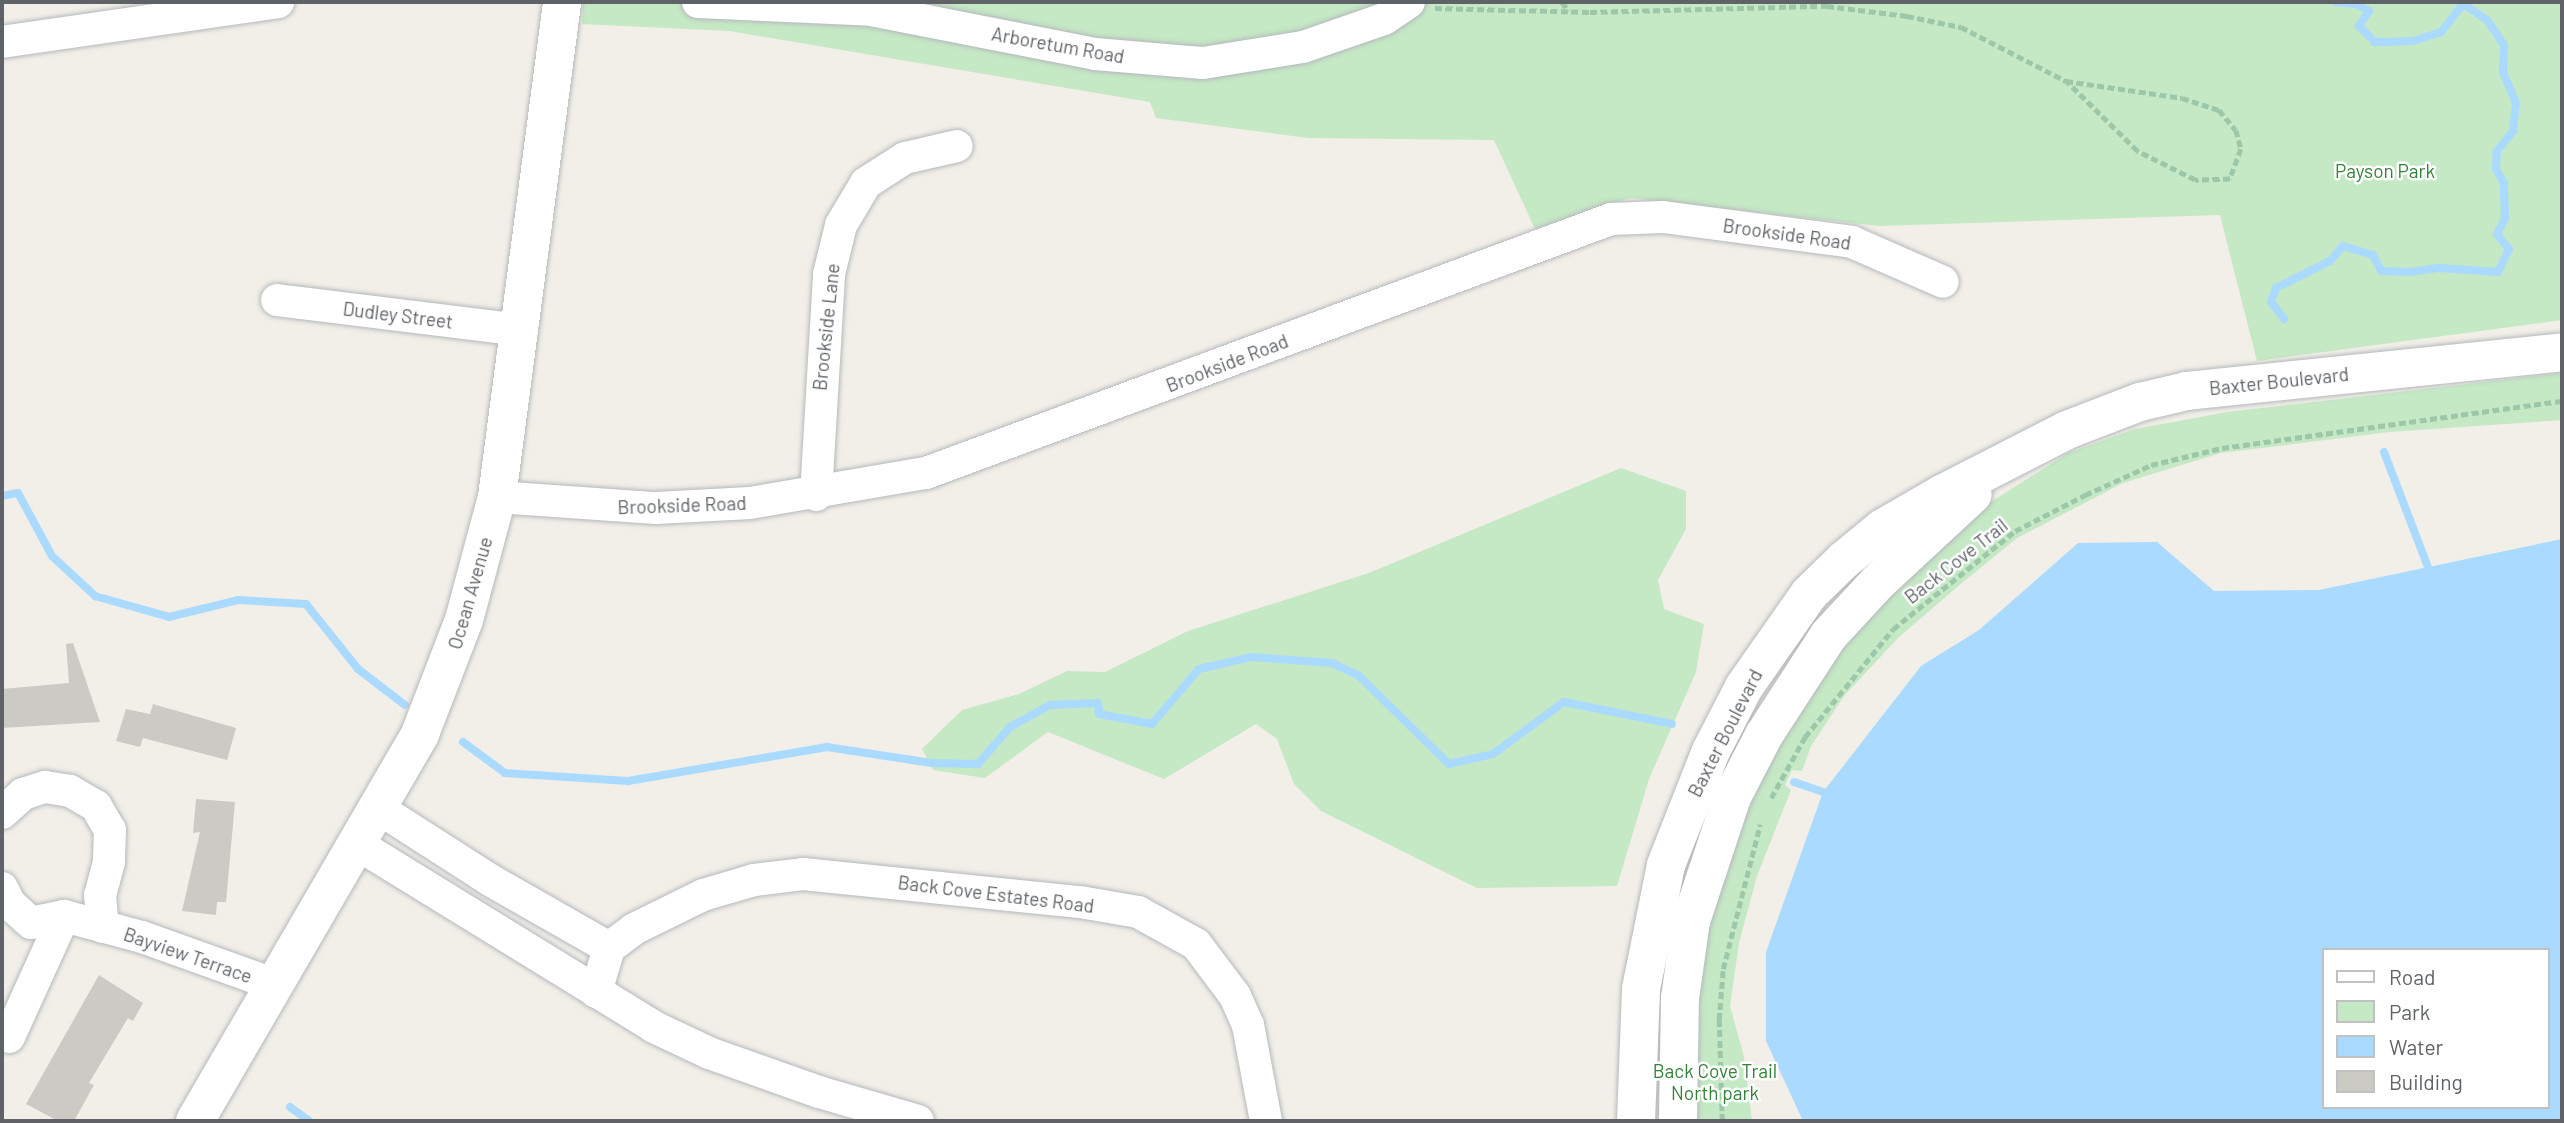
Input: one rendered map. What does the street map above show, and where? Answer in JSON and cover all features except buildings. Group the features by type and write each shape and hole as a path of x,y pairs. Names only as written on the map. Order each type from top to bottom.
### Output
{"street":[{"path":"2,42 278,2"},
{"name":"Ocean Avenue","path":"195,1121 378,808 441,688 497,497 562,2"},
{"name":"Arboretum Road","path":"698,2 871,10 1095,54 1203,63 1303,47 1384,19 1406,4"},
{"name":"Brookside Lane","path":"816,495 829,274 841,225 866,183 905,158 957,146"},
{"name":"Brookside Road","path":"497,497 656,508 816,495 973,459 1611,219 1663,217 1852,242 1943,282"},
{"name":"Dudley Street","path":"277,300 520,330"},
{"name":"Baxter Boulevard","path":"1636,1121 1641,989 1666,864 1698,782 1744,687 1809,594 1844,560 1883,528 2100,415 2187,391 2562,352"},
{"name":"Baxter Boulevard","path":"1678,1121 1680,999 1691,921 1732,797 1764,735 1829,635 1878,582 2009,461"},
{"name":"Bayview Terrace","path":"2,813 23,794 45,787 70,791 96,806 110,830 109,862 100,895 103,927"},
{"path":"378,808 490,880 609,948 596,992"},
{"path":"357,844 596,992 709,1053 918,1121"},
{"name":"Back Cove Estates Road","path":"609,948 658,915 703,895 754,880 803,874 1080,902 1138,912 1196,944 1235,996 1248,1025 1266,1121"},
{"name":"Bayview Terrace","path":"2,888 10,904 31,923 64,916 273,984"},
{"path":"9,1037 64,916"}],"path":[{"path":"1562,2 1569,11"},
{"path":"1406,4 1569,11 1827,6 1908,16 1961,27 2066,81 2137,152 2195,180 2230,179 2241,149 2236,130 2219,110 2182,98 2066,81"},
{"name":"Back Cove Trail","path":"1765,809 1805,737 1893,629 2015,531 2085,495 2151,465 2222,448 2562,401"},
{"path":"1723,1121 1719,1020 1723,969 1761,821"}],"green space":[{"name":"Payson Park","path":"583,2 2562,2 2562,320 2257,361 2220,215 1879,226 1630,198 1535,229 1494,140 1308,138 1156,118 1150,102 729,31 582,24"},
{"name":"Back Cove Trail North park","path":"2562,373 2562,420 2389,432 2221,453 2123,483 2017,538 1963,582 1899,637 1844,696 1811,746 1802,771 1792,770 1785,785 1791,790 1757,876 1739,943 1730,1006 1744,1057 1752,1121 1684,1121 1714,855 1832,635 1939,535 2068,453 2135,429 2227,412"},
{"path":"1621,468 1686,491 1686,529 1658,580 1664,609 1704,624 1696,672 1649,779 1617,886 1477,888 1321,811 1294,784 1277,739 1256,724 1164,779 1048,732 985,778 933,770 922,749 962,710 1019,694 1067,671 1105,672 1188,631 1369,573"}],"water":[{"path":"2562,539 2562,1121 1803,1121 1766,1041 1766,952 1823,792 1921,666 1979,630 2078,543 2157,542 2214,591 2319,590"}],"waterway":[{"path":"2284,319 2271,302 2276,288 2330,261 2343,246 2373,255 2381,271 2410,272 2440,268 2498,272 2509,249 2497,234 2505,218 2504,183 2496,169 2497,151 2513,131 2516,103 2503,72 2504,45 2487,20 2463,4 2441,32 2413,41 2375,42 2359,26 2369,11 2356,4 2336,2"},
{"path":"2384,452 2428,567"},
{"path":"2,496 18,493 52,556 95,596 169,617 238,600 306,604 358,669 405,705"},
{"path":"463,742 505,773 628,781 827,747 932,763 978,764 1010,727 1050,705 1098,703 1099,714 1152,724 1199,669 1251,657 1332,663 1358,675 1449,764 1493,754 1564,702 1672,724"},
{"path":"1794,782 1823,792"},
{"path":"290,1107 309,1121"}]}
